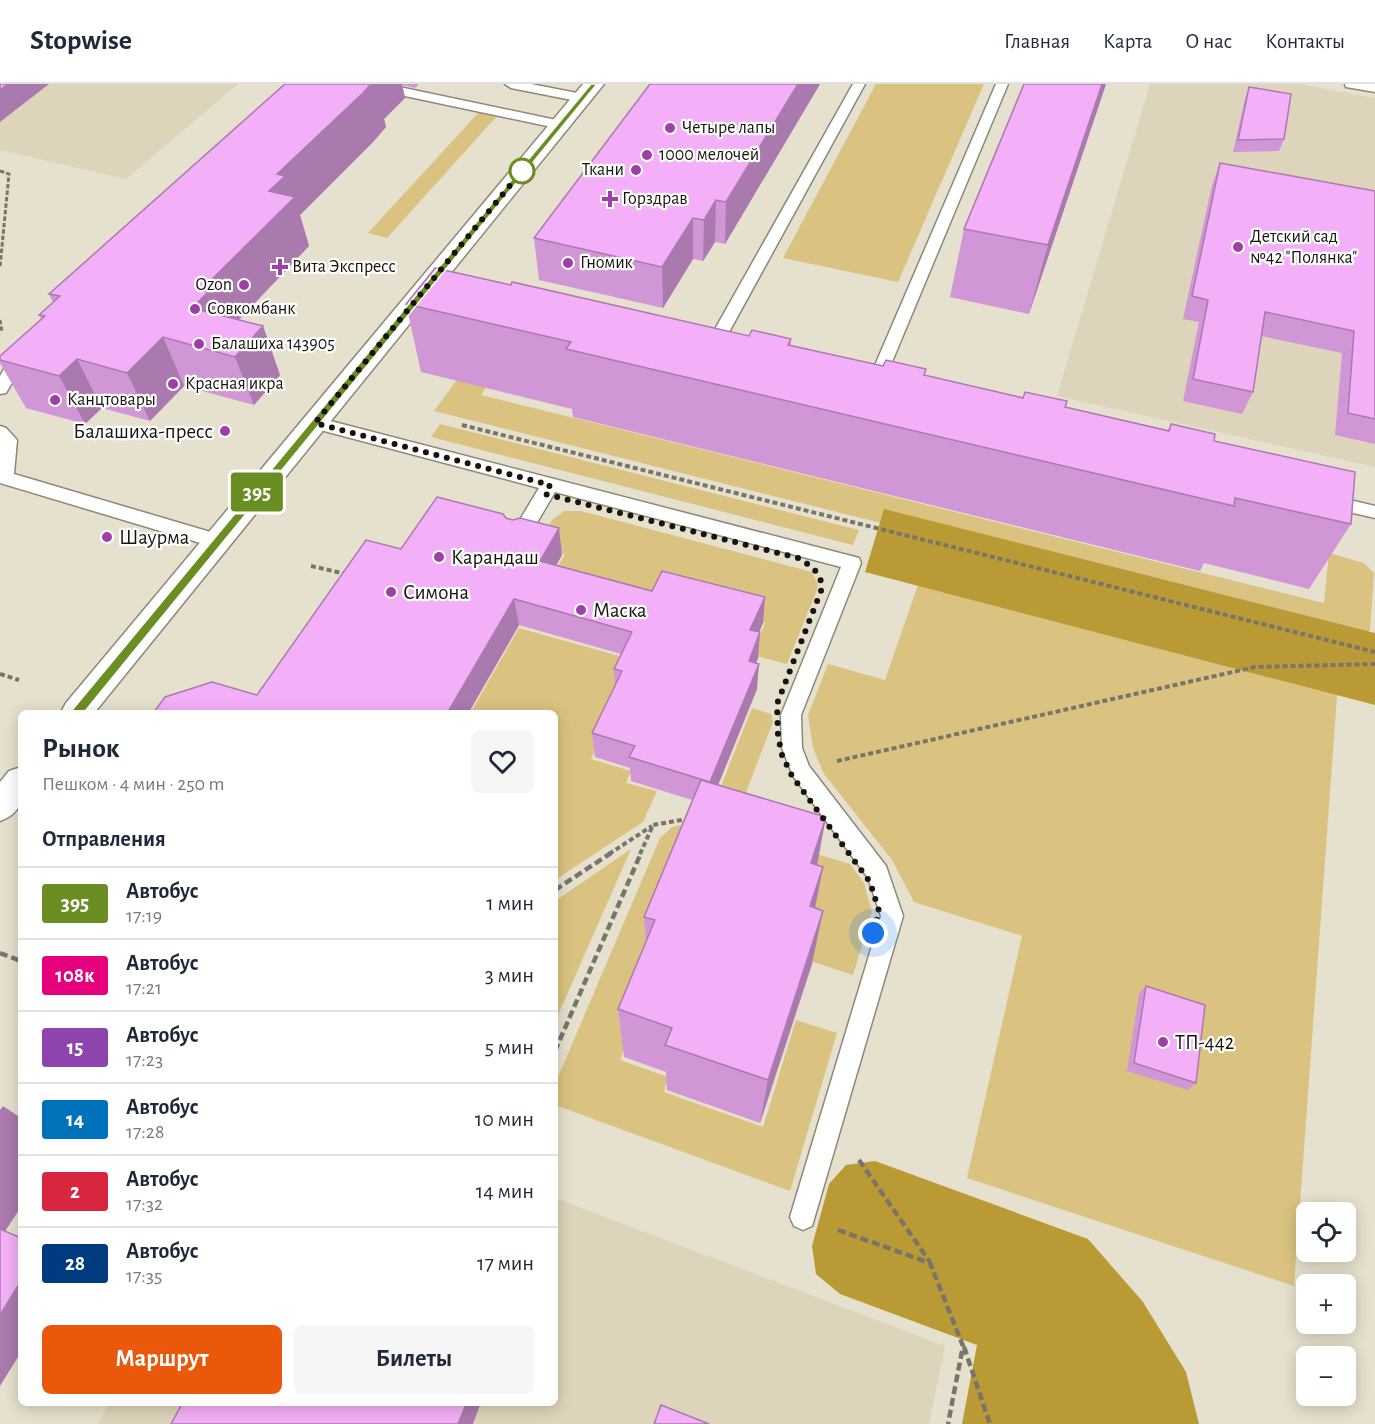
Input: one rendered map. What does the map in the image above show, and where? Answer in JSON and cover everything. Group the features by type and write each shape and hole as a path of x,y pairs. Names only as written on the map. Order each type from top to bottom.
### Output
{"main road":[{"path":"79,710 315,423 437,291 588,91"},
{"path":"0,806 18,785"}],"lane":[{"path":"368,84 561,125"},
{"path":"511,84 588,91"},
{"path":"709,355 859,84"},
{"path":"871,393 1002,84"},
{"path":"1351,84 1375,88"},
{"path":"0,389 29,341"},
{"path":"315,423 852,563 791,715 792,748 800,770 878,873 892,916 803,1217"},
{"path":"0,432 8,440 5,478 217,541"},
{"path":"518,538 550,485"},
{"path":"1306,496 1375,512"}],"path":[{"path":"0,171 9,174 0,267"},
{"path":"457,424 1375,652"},
{"path":"311,566 355,576"},
{"path":"800,770 1255,667 1375,664"},
{"path":"0,674 19,680"},
{"path":"558,888 653,825 696,818"},
{"path":"558,1044 653,825"},
{"path":"0,953 18,960"},
{"path":"831,1120 930,1263 963,1346 990,1424"},
{"path":"803,1217 930,1263"},
{"path":"948,1424 963,1346"}],"shaded area":[{"path":"0,84 238,84 126,179 0,150"},
{"path":"876,84 984,84 898,282 783,258"},
{"name":"Детский сад №42 \"Полянка\"","path":"1150,84 1299,84 1375,98 1375,467 1057,396"},
{"path":"479,112 497,116 387,238 368,233"},
{"path":"481,347 510,353 481,395 1324,603 1329,553 1364,563 1374,573 1370,630 1360,639 1340,638 434,411"},
{"path":"440,424 859,530 853,545 431,437"},
{"path":"884,509 1375,633 1375,705 865,572"},
{"path":"564,511 581,511 812,572 818,584 817,590 787,664 752,655 765,623 662,595 547,586 565,554 537,547 552,520"},
{"path":"926,562 1339,669 1300,1202 1296,1202 1294,1286 967,1178 1022,936 914,902 892,860 824,774 813,748 808,715 828,664 885,680"},
{"path":"519,628 630,659 620,698 591,759 631,771 626,783 657,791 643,822 558,878 558,710 472,710"},
{"path":"752,708 771,714 773,722 741,805 713,806"},
{"path":"705,820 850,864 864,883 872,912 853,975 804,959 653,976 620,1060 668,1077 664,1092 763,1127 796,1020 837,1033 790,1191 558,1106 558,1077 660,838 672,827"},
{"path":"631,849 558,1015 558,899"},
{"path":"875,1161 1088,1239 1143,1302 1186,1372 1199,1424 962,1424 977,1345 840,1294 816,1274 812,1246 829,1184 846,1165"},
{"path":"558,1199 945,1346 929,1424 98,1424 108,1406 558,1406"}],"building":[{"path":"0,84 8,84 0,90"},
{"path":"285,84 371,84 277,174 285,176 269,191 295,197 201,290 208,292 192,308 263,326 235,357 163,337 127,373 77,359 59,376 0,360 0,356 45,316 39,315 60,296 49,294"},
{"path":"650,84 798,84 726,202 716,200 704,220 693,218 662,267 534,238"},
{"path":"1024,84 1102,84 1048,245 964,229"},
{"path":"1249,87 1291,94 1284,139 1238,140"},
{"path":"1220,163 1375,191 1375,419 1348,413 1354,331 1265,312 1253,392 1193,379 1208,300 1192,296"},
{"path":"435,268 511,285 512,282 749,336 752,330 791,339 788,345 883,366 886,360 926,369 924,375 1023,398 1025,392 1067,401 1065,407 1169,431 1171,424 1215,434 1214,441 1355,472 1351,524 1235,498 1234,506 566,349 571,342 406,304"},
{"path":"437,497 503,514 506,518 513,520 520,518 559,528 540,561 652,591 662,571 765,597 750,630 760,632 749,661 759,664 710,782 629,757 635,746 592,733 622,671 614,669 632,632 514,599 449,710 155,710 165,697 212,682 257,695 366,540 401,549"},
{"path":"701,780 826,817 811,863 823,867 810,906 823,911 768,1080 665,1045 672,1028 618,1009 655,920 644,917"},
{"name":"ТП-442","path":"1146,986 1205,1005 1196,1083 1134,1063"},
{"path":"0,1229 18,1237 18,1286 0,1315"},
{"path":"661,1405 709,1424 654,1424"},
{"path":"181,1406 465,1406 458,1424 171,1424"}],"bus line":[{"name":"395","path":"79,710 594,84"}],"place":[{"name":"Четыре лапы","path":"670,128"},
{"name":"1000 мелочей","path":"647,155"},
{"name":"Ткани","path":"636,170"},
{"name":"Горздрав","path":"610,199"},
{"name":"Детский сад №42 \"Полянка\"","path":"1238,247"},
{"name":"Гномик","path":"568,263"},
{"name":"Вита Экспресс","path":"280,267"},
{"name":"Ozon","path":"244,285"},
{"name":"Совкомбанк","path":"195,309"},
{"name":"Балашиха 143905","path":"199,344"},
{"name":"Красная икра","path":"173,384"},
{"name":"Канцтовары","path":"55,400"},
{"name":"Балашиха-пресс","path":"225,431"},
{"name":"Шаурма","path":"107,537"},
{"name":"Карандаш","path":"439,557"},
{"name":"Симона","path":"391,592"},
{"name":"Маска","path":"581,610"},
{"name":"ТП-442","path":"1163,1042"}],"route":[{"path":"522,171 526,166 315,423 550,485 545,494 798,558 818,573 822,584 821,591 777,704 778,736 782,755 792,776 870,882 879,911 873,933"}]}
